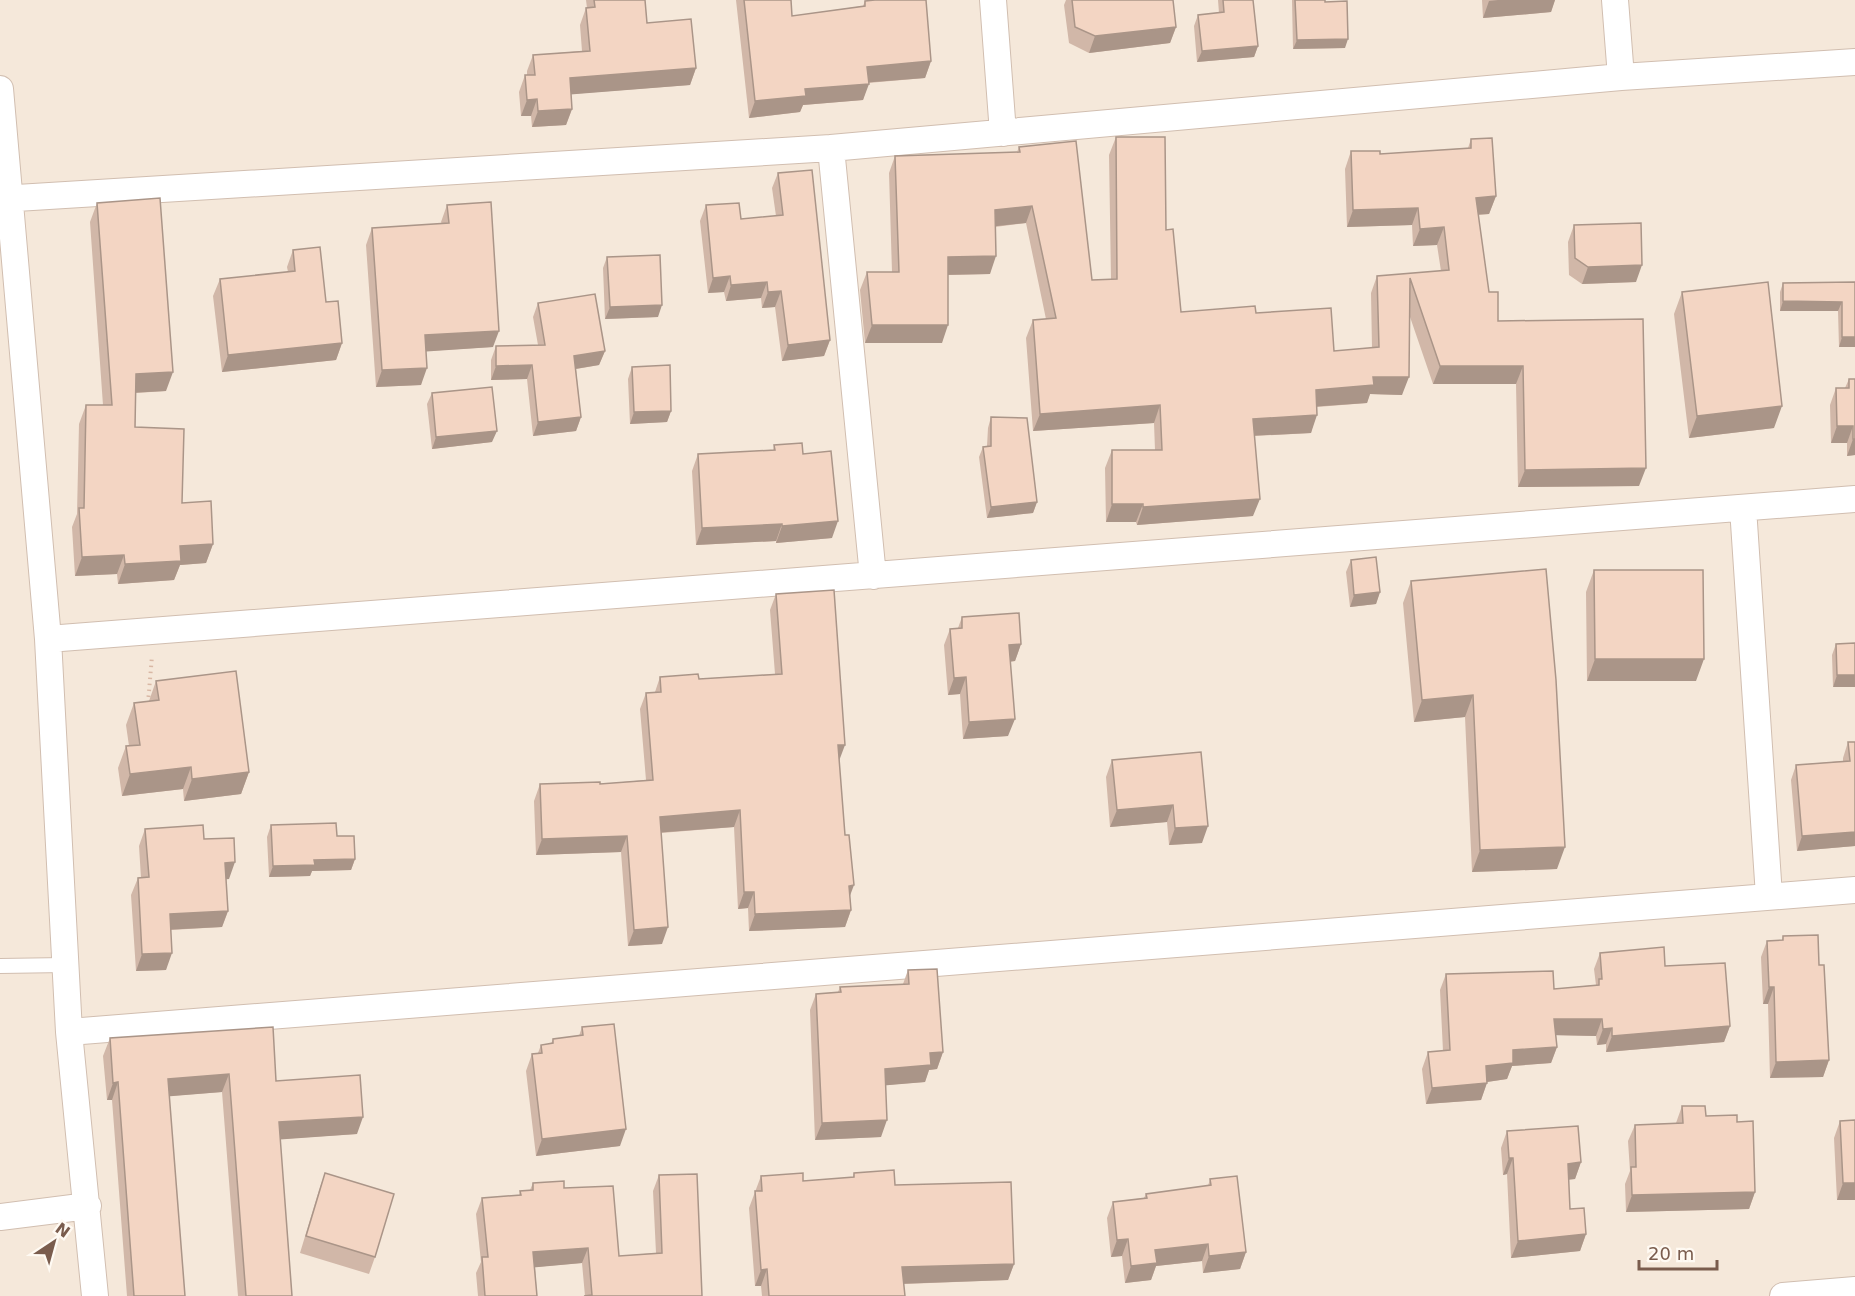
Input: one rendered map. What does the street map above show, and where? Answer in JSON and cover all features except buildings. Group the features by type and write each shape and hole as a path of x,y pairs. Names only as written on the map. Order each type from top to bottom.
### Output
{"street":[{"path":"993,0 1003,133"},
{"path":"1615,0 1621,77"},
{"path":"4,199 831,148 1621,77 1855,62"},
{"path":"0,89 4,199 48,639 69,1032 96,1296"},
{"path":"831,148 873,576"},
{"path":"48,639 1855,499"},
{"path":"1743,508 1768,896"},
{"path":"69,1032 1855,890"},
{"path":"0,1216 88,1206"},
{"path":"1783,1296 1855,1290"}],"lane":[{"path":"0,966 65,965"}],"path":[{"path":"148,703 154,631"}],"shaded area":[{"path":"0,0 1855,0 1855,1296 0,1296"}]}
